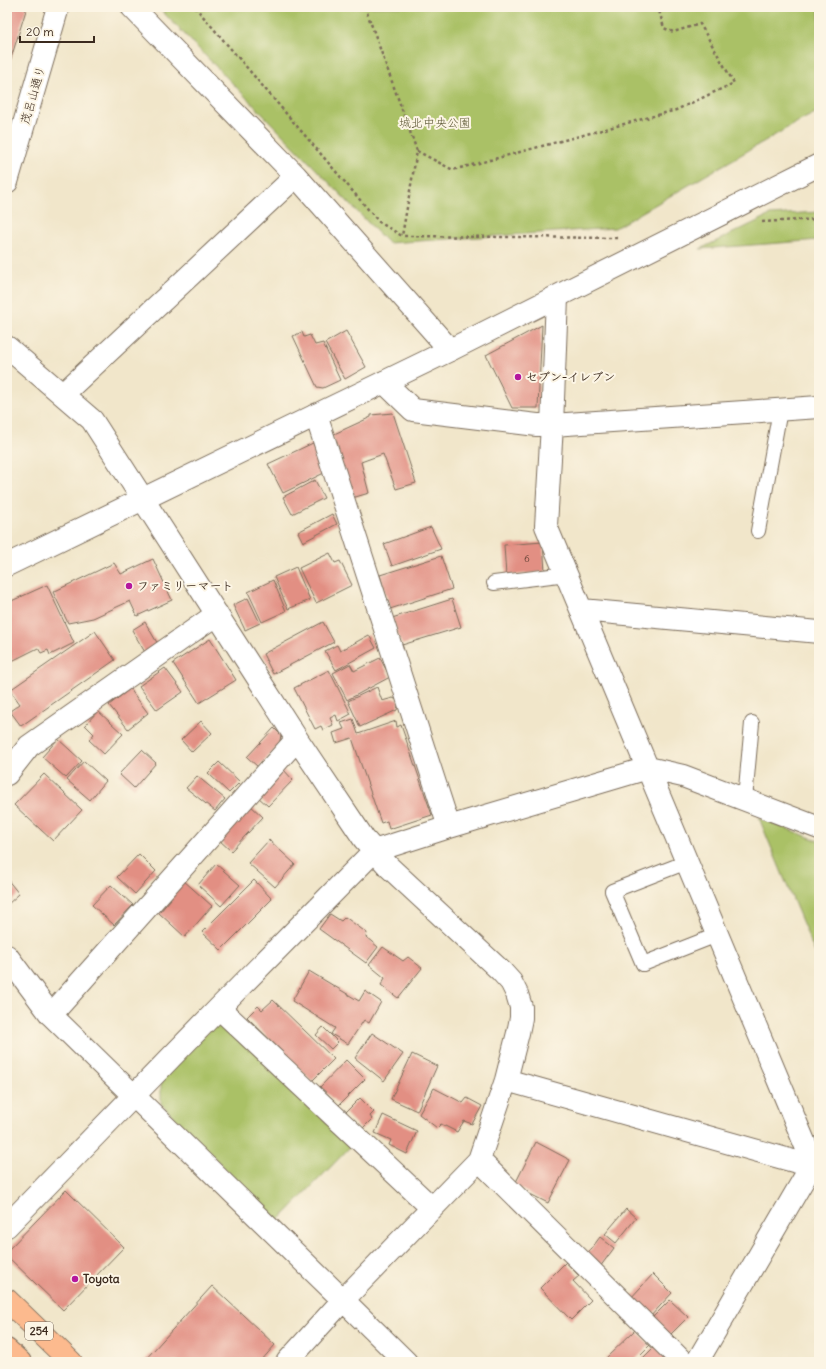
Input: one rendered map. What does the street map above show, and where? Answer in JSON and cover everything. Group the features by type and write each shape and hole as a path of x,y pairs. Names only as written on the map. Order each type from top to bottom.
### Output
{"highway":[{"name":"254","path":"7,1300 71,1362"}],"street":[{"name":"茂呂山通り","path":"7,182 58,7"},
{"path":"132,7 296,176 450,350"},
{"path":"7,565 450,350 819,165"},
{"path":"64,394 296,176"},
{"path":"557,297 546,526 717,935 817,1161"},
{"path":"7,346 64,394 92,420 297,739 364,839 374,851 501,971 511,982 521,1006 521,1018 518,1033 506,1080 479,1160 343,1300 287,1362"},
{"path":"384,382 413,410 537,425 780,410 819,403"},
{"path":"316,416 449,827"},
{"path":"582,610 819,632"},
{"path":"7,774 29,746 217,614"},
{"path":"51,1015 297,739"},
{"path":"7,1226 218,1008 374,851 449,827 648,768 683,776 819,828"},
{"path":"7,956 51,1015 406,1362"},
{"path":"218,1008 432,1208"},
{"path":"506,1080 732,1148 797,1162 817,1161"},
{"path":"479,1160 683,1362"},
{"path":"697,1362 817,1161"}],"lane":[{"path":"758,531 780,410"},
{"path":"494,583 567,574"},
{"path":"745,799 752,723"},
{"path":"687,862 612,891 643,964 717,935"}],"path":[{"path":"195,7 379,222 402,236 620,238"},
{"path":"366,7 417,151 402,236"},
{"path":"417,151 453,170 676,110 734,83 700,24 673,32 664,28 658,7"},
{"path":"756,222 819,218"}],"green space":[{"name":"城北中央公園","path":"158,7 819,7 819,111 615,228 388,243"},
{"path":"819,212 819,240 700,249 770,215"},
{"path":"759,818 819,841 819,962"},
{"path":"214,1025 231,1027 351,1146 277,1222 161,1104 161,1081"}],"building":[{"path":"7,7 27,7 7,71"},
{"path":"542,325 538,408 512,408 486,355"},
{"path":"346,331 366,367 345,379 325,343"},
{"path":"302,332 304,337 310,335 315,345 323,343 340,380 323,388 317,387 293,336"},
{"path":"393,413 416,483 396,489 383,454 361,462 369,493 352,498 332,435 371,417 371,415"},
{"path":"313,443 326,472 283,493 268,464"},
{"path":"315,480 324,498 292,514 283,497"},
{"path":"332,514 337,524 303,542 298,532"},
{"path":"431,527 441,549 392,566 384,544"},
{"path":"543,542 545,572 506,576 504,545"},
{"path":"330,553 335,563 340,561 352,585 316,603 299,568"},
{"path":"441,556 452,589 390,609 380,575"},
{"path":"153,559 172,600 137,616 130,601 93,618 68,623 53,592 114,563 121,574"},
{"path":"296,567 310,600 288,609 274,577"},
{"path":"273,580 286,611 262,622 248,592"},
{"path":"47,585 74,643 50,655 48,650 41,653 38,648 12,661 10,656 7,658 7,603"},
{"path":"248,598 260,623 245,630 233,605"},
{"path":"452,599 461,627 402,645 392,618"},
{"path":"145,622 159,646 146,654 132,630"},
{"path":"323,622 334,642 273,674 263,654"},
{"path":"95,631 115,660 21,726 10,711 20,704 10,690"},
{"path":"369,635 376,648 336,670 325,651 337,645 340,651"},
{"path":"210,639 236,680 199,703 173,663"},
{"path":"380,658 390,677 347,700 333,673 350,664 354,671"},
{"path":"165,668 183,692 157,710 139,686"},
{"path":"329,670 351,714 338,721 336,715 330,718 333,725 323,730 321,726 315,729 294,688"},
{"path":"377,687 382,701 393,698 399,701 397,710 360,727 348,701"},
{"path":"130,689 148,713 128,729 109,705"},
{"path":"98,711 123,734 104,754 89,740 94,734 85,725"},
{"path":"353,719 358,734 396,721 397,727 401,725 432,815 389,829 387,821 381,823 352,738 336,743 333,733 344,729 341,723"},
{"path":"201,721 212,733 192,752 181,740"},
{"path":"274,728 281,735 279,746 258,767 247,757"},
{"path":"58,739 82,761 66,778 42,757"},
{"path":"142,750 156,763 134,788 119,774"},
{"path":"84,761 106,781 90,800 67,780"},
{"path":"219,762 240,782 229,793 208,773"},
{"path":"283,769 293,780 268,806 257,796"},
{"path":"44,774 82,810 53,841 14,805"},
{"path":"197,776 225,799 215,811 186,788"},
{"path":"250,805 263,817 231,851 218,839"},
{"path":"269,840 295,864 275,887 248,863"},
{"path":"139,854 156,871 135,894 117,877"},
{"path":"216,864 240,885 221,906 198,885"},
{"path":"7,879 19,894 7,905"},
{"path":"183,880 212,906 185,937 159,913 171,899 168,896"},
{"path":"254,880 272,899 221,950 202,932"},
{"path":"111,885 133,905 114,925 92,905"},
{"path":"330,914 341,921 345,917 367,933 366,937 378,947 366,963 319,929"},
{"path":"383,947 403,961 408,957 422,968 398,998 381,985 385,978 369,965"},
{"path":"309,971 359,1001 365,991 381,1002 369,1023 364,1020 348,1044 331,1034 335,1028 292,1001"},
{"path":"273,1000 334,1059 312,1081 247,1017 258,1006 262,1010"},
{"path":"323,1027 338,1042 331,1049 316,1035"},
{"path":"372,1033 403,1054 384,1081 355,1058"},
{"path":"412,1054 437,1066 417,1111 391,1099"},
{"path":"346,1060 365,1079 339,1105 320,1087"},
{"path":"434,1088 463,1103 467,1098 482,1106 472,1124 464,1121 457,1132 441,1124 437,1128 419,1114"},
{"path":"360,1098 374,1112 370,1116 372,1119 361,1130 345,1113"},
{"path":"383,1115 417,1131 407,1154 389,1145 391,1140 375,1133"},
{"path":"536,1142 570,1160 548,1203 514,1186"},
{"path":"66,1190 124,1247 63,1310 7,1256 7,1251"},
{"path":"626,1209 636,1218 616,1243 605,1234"},
{"path":"600,1237 614,1248 597,1271 583,1260"},
{"path":"566,1262 579,1276 573,1281 591,1300 571,1320 540,1288"},
{"path":"653,1274 672,1293 649,1318 629,1300"},
{"path":"212,1286 275,1345 260,1362 143,1362"},
{"path":"670,1300 688,1317 667,1338 649,1321"},
{"path":"635,1330 650,1345 633,1362 610,1362 606,1358"},
{"path":"655,1346 671,1362 639,1362"}],"place":[{"name":"セブン-イレブン","path":"518,377"},
{"name":"ファミリーマート","path":"129,586"},
{"name":"Toyota","path":"75,1279"}]}
